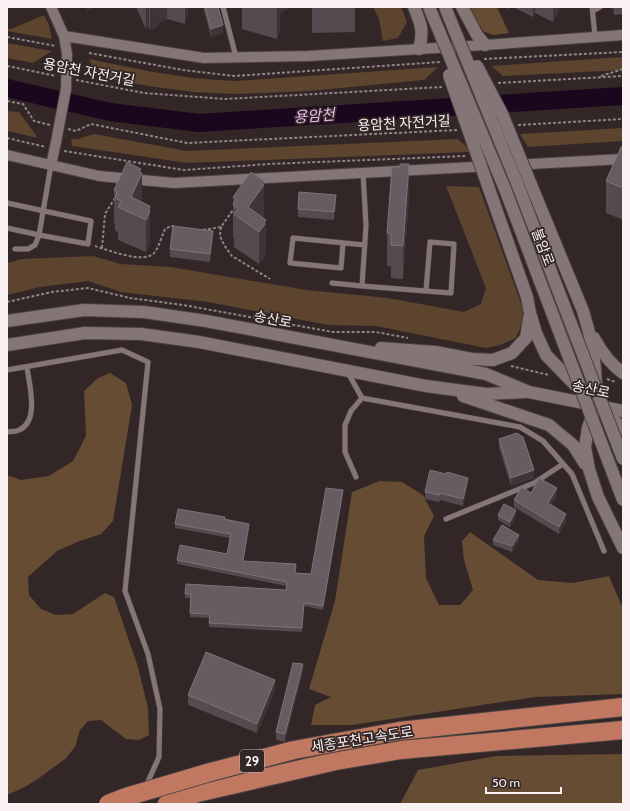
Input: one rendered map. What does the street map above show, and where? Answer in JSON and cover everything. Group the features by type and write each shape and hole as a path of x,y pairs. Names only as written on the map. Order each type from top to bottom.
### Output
{"highway":[{"name":"세종포천고속도로","path":"108,804 126,797 207,773 287,752 399,731 623,707"},
{"name":"세종포천고속도로","path":"167,804 212,789 336,761 401,750 623,730"}],"street":[{"path":"51,7 64,36 67,54 66,89 51,165"},
{"path":"414,7 422,24 420,49"},
{"path":"428,7 448,74 527,297 536,333 546,355 595,406 616,421 623,429"},
{"name":"불암로","path":"428,7 505,189 623,500"},
{"path":"446,7 502,114 583,311 589,330 596,375 595,406 588,428 585,448 589,469 598,497 623,548"},
{"name":"불암로","path":"446,7 517,183 623,459"},
{"path":"462,7 485,45"},
{"path":"64,36 204,58 308,56 623,35"},
{"path":"7,155 99,176 174,183 623,159"},
{"name":"송산로","path":"7,321 84,310 144,312 206,321 486,374 529,392 623,411"},
{"path":"333,346 435,352 472,359 493,360 512,353 526,338 530,313"},
{"path":"589,330 603,354 620,378"},
{"name":"송산로","path":"7,345 85,333 141,334 199,342 346,370 486,394 529,392"},
{"path":"435,386 549,425 573,445 589,469"}],"lane":[{"path":"223,7 236,57"},
{"path":"595,36 592,9 600,7"},
{"path":"15,249 28,249 35,245 39,234 51,165"},
{"path":"362,286 366,226 363,172"},
{"path":"7,203 91,221 88,244 7,228"},
{"path":"343,243 341,268 290,263 293,238 365,245"},
{"path":"332,283 362,286 451,293 454,244 430,242 426,291"},
{"path":"7,370 122,350 148,362 125,591 148,654 160,709 159,757 142,797"},
{"path":"7,432 20,430 27,424 33,412 27,367"},
{"path":"346,370 362,398 520,427 543,441 572,474 604,551"},
{"path":"356,477 344,452 345,425 351,410 362,398"},
{"path":"446,519 534,483 563,464"}],"path":[{"path":"7,37 56,46"},
{"name":"용암천 자전거길","path":"7,66 60,76"},
{"path":"597,77 623,70"},
{"path":"493,84 623,76"},
{"name":"용암천 자전거길","path":"76,79 144,93 225,99 445,87"},
{"path":"7,102 23,104 34,121 55,126"},
{"path":"515,125 623,119"},
{"name":"용암천 자전거길","path":"62,128 76,131 91,124 187,143 461,130"},
{"path":"7,138 56,145 184,170 277,164 470,156"},
{"path":"102,248 105,214 115,198"},
{"path":"234,208 221,228 220,236 224,245 232,256 270,279"},
{"path":"88,244 131,257 147,257 154,253 165,229 171,226 178,227"},
{"path":"200,230 221,228"},
{"path":"7,302 52,292 88,288 130,298 198,307 333,332 376,332 414,339"},
{"path":"502,356 511,366 549,375 565,375"},
{"path":"596,375 620,378"}],"shaded area":[{"path":"373,7 401,7 407,22 398,38 383,41 379,19"},
{"path":"468,7 497,7 509,33 494,35 484,32"},
{"path":"44,15 49,25 52,39 7,31 7,29 11,29"},
{"path":"7,43 52,51 33,63 7,58"},
{"path":"623,57 623,70 503,76 491,66"},
{"path":"89,59 192,78 234,81 438,67 424,80 309,91 235,94 193,92 98,77"},
{"path":"7,111 19,112 38,138 7,131"},
{"path":"623,128 623,141 528,147 520,134"},
{"path":"94,134 187,151 458,139 468,148 469,152 187,163 72,146 71,139 78,139"},
{"path":"446,186 479,187 523,309 522,324 516,338 500,345 486,348 376,326 328,325 208,302 121,292 88,281 40,287 7,295 7,263 22,259 93,256 121,264 171,267 307,290 388,298 464,312 481,304 486,288"},
{"path":"110,373 126,383 132,405 113,521 101,534 57,551 28,577 29,595 41,609 56,615 73,614 105,593 114,597 138,667 148,708 149,735 139,740 126,739 101,720 88,721 80,730 75,747 65,759 25,787 7,795 7,475 21,480 49,476 73,461 86,436 84,391 98,378"},
{"path":"380,481 402,482 423,495 434,516 424,536 426,578 439,605 460,605 473,590 464,560 462,541 470,532 538,580 573,583 609,576 623,609 623,694 535,697 352,725 311,725 315,705 331,697 309,689 335,601 352,492"},
{"path":"623,754 623,804 400,804 418,770 496,756"}],"building":[{"path":"205,7 218,7 223,25 211,29"},
{"path":"621,147 623,147 623,188 606,181"},
{"path":"127,162 141,169 139,172 142,173 131,197 150,206 150,211 146,220 118,207 121,201 115,198 117,192 114,190"},
{"path":"400,164 409,164 403,246 391,245 391,234 387,233 392,167 400,167"},
{"path":"251,172 264,181 262,184 264,185 248,207 266,220 259,232 234,214 238,209 233,205 236,199 233,197"},
{"path":"299,192 336,195 334,212 298,209"},
{"path":"173,226 213,231 210,254 170,249"},
{"path":"517,433 523,437 534,470 511,478 499,439"},
{"path":"430,470 446,474 447,472 468,478 463,499 440,493 439,495 425,492"},
{"path":"539,478 557,488 548,503 566,514 559,527 514,500 522,487 531,493"},
{"path":"326,488 343,490 323,606 304,603 302,628 209,623 210,614 190,613 191,594 185,594 186,584 286,590 287,582 177,560 180,545 227,554 231,534 175,524 178,509 225,517 224,519 249,524 243,561 296,564 295,573 311,574"},
{"path":"504,504 516,510 510,522 498,515"},
{"path":"502,525 519,535 512,546 493,540"},
{"path":"206,652 275,680 257,724 188,695"},
{"path":"293,663 303,664 285,734 276,732"}],"waterway":[{"name":"용암천","path":"7,88 110,112 199,123 623,96"}]}
